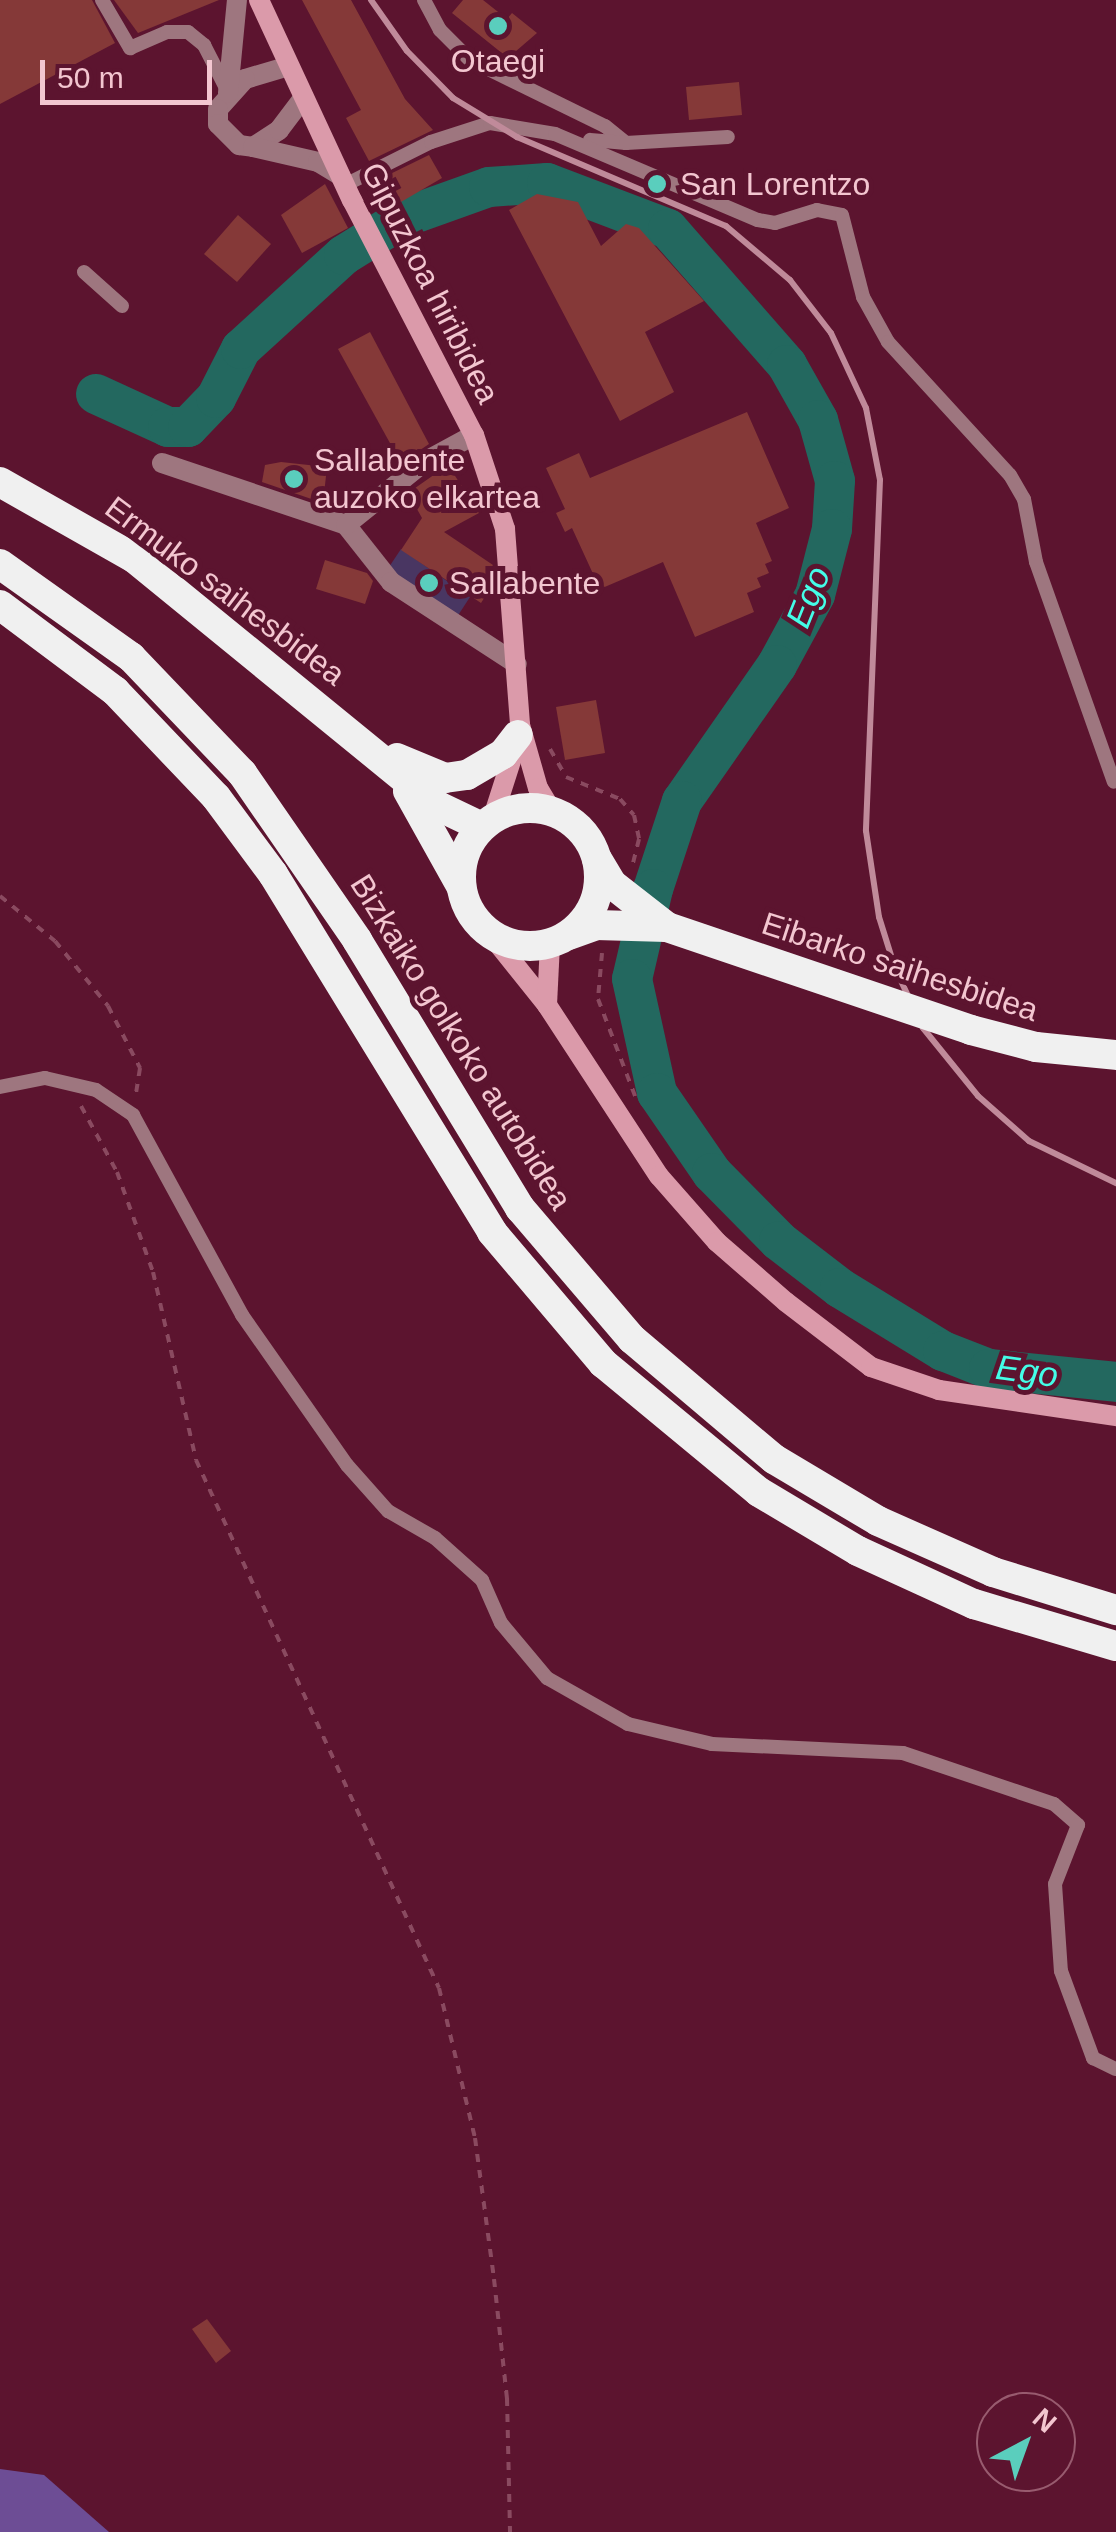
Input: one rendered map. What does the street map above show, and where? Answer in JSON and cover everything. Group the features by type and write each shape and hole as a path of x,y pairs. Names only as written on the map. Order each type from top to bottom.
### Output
{"highway":[{"name":"Ermuko saihesbidea","path":"0,482 134,558 348,727 438,806 486,822"},
{"name":"Bizkaiko golkoko autobidea","path":"0,564 131,657 242,773 348,925 520,1208 632,1339 774,1458 878,1521 993,1572 1116,1610"},
{"path":"0,604 115,691 216,797 274,874 492,1232 603,1363 759,1492 858,1550 974,1604 1116,1646"},
{"path":"348,727 395,757 446,778 486,766 519,730"},
{"path":"396,771 460,884 476,921 490,935 530,947 559,940 595,902 597,859"},
{"path":"460,884 461,864 486,822 532,808 552,811 580,830 597,859 621,924"},
{"name":"Eibarko saihesbidea","path":"559,940 596,925 667,928 970,1030 1036,1048 1116,1054"}],"street":[{"path":"237,0 228,93 218,124 239,145 318,162 342,180"},
{"name":"Gipuzkoa hiribidea","path":"259,0 342,180 474,435 505,529 519,730"},
{"path":"228,93 245,79 289,66"},
{"path":"252,147 279,130 304,97"},
{"path":"346,525 424,462 474,435"},
{"path":"162,463 346,525 391,582 517,664"},
{"path":"519,730 538,788 552,811"},
{"path":"486,822 519,730"},
{"path":"490,935 548,1005 682,1202 786,1302 871,1367 939,1390 1116,1416"},
{"path":"548,1005 559,940"}],"lane":[{"path":"102,0 130,48 167,32 188,32 204,45 228,93"},
{"path":"424,0 440,30 470,60 605,126 626,143"},
{"path":"342,180 430,142 490,123 626,143 728,137"},
{"path":"554,134 758,220 775,223 817,210 842,215 863,297 888,342 1010,474 1024,499 1041,576 1114,782"},
{"path":"84,272 122,306"},
{"path":"0,1088 45,1078 96,1090 132,1114 242,1315 347,1464 388,1510 435,1538 482,1580 502,1623 547,1678 628,1724 712,1744 903,1753 1054,1804 1078,1824 1056,1884 1061,1972 1093,2058 1116,2069"}],"path":[{"path":"0,896 55,941 108,1006 140,1068 132,1114"},
{"path":"621,924 598,999 619,1068 643,1111"},
{"path":"69,1084 117,1172 153,1272 196,1460 439,1988 475,2138 489,2244 507,2398 510,2532"}],"shaded area":[{"name":"Sallabente","path":"401,549 470,597 457,617 387,570"},
{"path":"0,2469 44,2475 109,2532 0,2532"}],"building":[{"path":"0,0 92,0 115,43 0,104"},
{"path":"114,0 219,0 138,33"},
{"path":"302,0 351,0 405,99 433,130 369,161 346,118 361,110"},
{"name":"Otaegi","path":"463,0 483,0 507,19 512,13 537,33 508,58 452,13"},
{"path":"739,82 742,115 689,120 686,87"},
{"path":"429,155 442,178 401,202 386,176"},
{"path":"325,184 348,228 302,253 281,215"},
{"path":"537,194 578,202 601,246 626,224 639,228 704,301 645,332 674,392 620,421 509,210"},
{"path":"238,215 271,244 237,282 204,254"},
{"path":"370,332 429,444 401,463 338,349"},
{"path":"747,412 789,508 756,523 772,561 765,564 769,573 757,578 761,587 747,593 754,612 695,637 663,562 600,589 572,528 565,532 556,513 565,509 546,468 579,453 590,478"},
{"name":"Sallabente auzoko elkartea","path":"281,462 327,467 323,503 262,482 265,465"},
{"path":"448,465 479,513 444,532 493,565 487,574 495,581 481,603 401,550 422,518 408,493"},
{"path":"325,560 367,573 373,581 365,604 316,589"},
{"path":"596,700 605,753 565,760 556,707"},
{"path":"207,2319 231,2351 216,2363 192,2329"}],"waterway":[{"name":"Ego","path":"96,394 168,427 188,427 216,398 241,349 344,255 405,217 489,187 547,183 668,229 787,365 818,420 835,481 832,529 815,595 777,665 682,801 653,889 632,979 657,1093 712,1173 779,1241 840,1288 943,1351 989,1369 1116,1382"}],"railway":[{"path":"371,0 407,51 453,98 517,137 726,226 790,280 831,333 866,408 880,480 866,831 879,917 895,968 923,1028 978,1096 1029,1141 1116,1183"}],"place":[{"name":"Otaegi","path":"498,26"},
{"name":"San Lorentzo","path":"657,184"},
{"name":"Sallabente auzoko elkartea","path":"294,479"},
{"name":"Sallabente","path":"429,583"}]}
